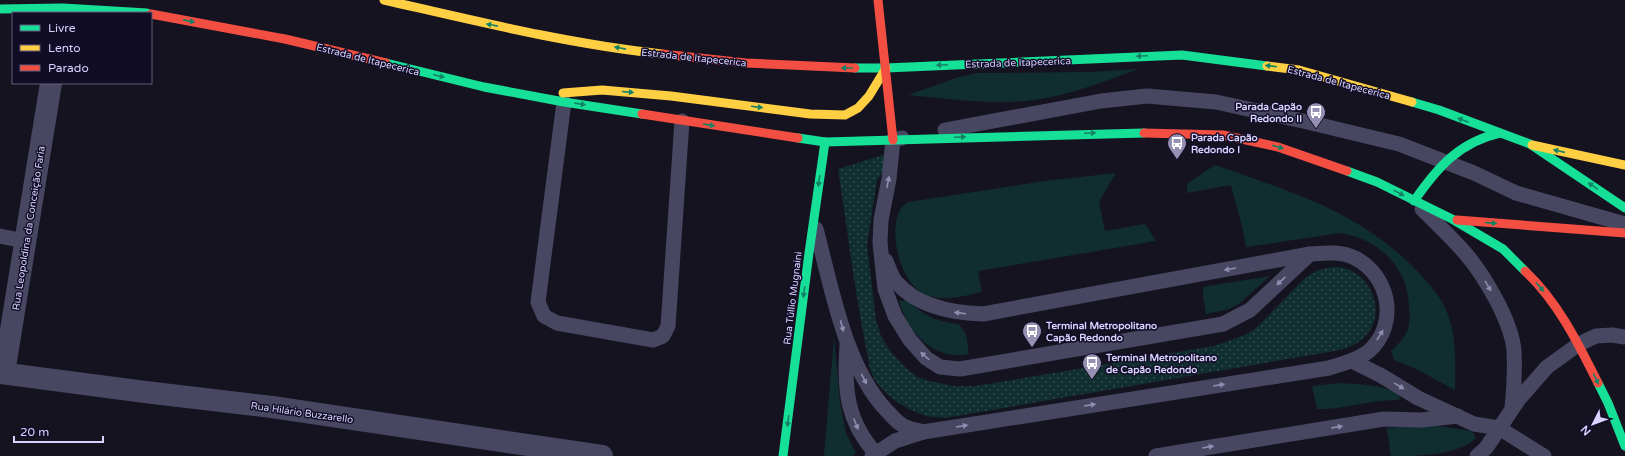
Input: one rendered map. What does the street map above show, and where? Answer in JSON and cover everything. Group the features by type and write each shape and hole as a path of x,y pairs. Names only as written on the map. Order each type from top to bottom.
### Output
{"main road":[{"name":"Estrada de Itapecerica","path":"384,0 488,24 627,50 746,63 832,68 886,68 1182,55 1299,70 1439,110 1530,144 1625,208"},
{"path":"878,0 893,140"},
{"path":"0,9 119,12"},
{"name":"Estrada de Itapecerica","path":"152,14 285,39 484,87 564,102 825,142 1127,132 1223,135 1278,147 1377,182 1452,220 1503,249 1551,300 1579,344 1608,403 1625,446"},
{"path":"533,96 602,90 671,96 810,114 845,115 858,108 870,96 886,68"},
{"path":"1414,201 1427,182 1445,162 1464,146 1486,135 1500,133"},
{"name":"Rua Túllio Mugnaini","path":"783,456 825,142"},
{"path":"1530,144 1625,165"},
{"path":"1452,220 1625,233"}],"street":[{"name":"Rua Leopoldina da Conceição Faria","path":"2,373 26,241 51,84"},
{"name":"Rua Hilário Buzzarello","path":"2,373 272,407 602,456"}],"lane":[{"name":"Estrada de Itapecerica","path":"893,140 1102,101 1147,96 1216,102 1296,119 1400,144 1516,193 1625,224"},
{"path":"564,102 538,302 544,316 557,323 653,340 663,336 668,326 682,120"},
{"path":"893,140 889,179 881,220 880,243 885,289 895,316 910,340 926,358 940,367 960,369 1223,324 1250,310 1310,254"},
{"path":"1414,201 1466,254 1488,286 1509,327 1514,350 1514,391 1512,408"},
{"path":"814,221 847,344 868,387 895,420 905,427 923,432"},
{"path":"0,236 26,241"},
{"path":"847,344 845,376 848,401 856,427 875,455 895,441 923,432 1329,368 1352,361 1368,351 1382,333 1388,318 1387,301 1382,285 1374,273 1355,258 1339,252 1310,254 982,314 957,313 943,309 913,296 897,283 886,262 880,243"},
{"path":"1477,456 1486,448 1508,417 1512,408 1548,367 1579,344 1596,336 1625,336"},
{"path":"1352,361 1382,376 1418,398 1474,424 1499,428 1544,456"},
{"path":"1156,456 1384,419 1421,420 1458,416"}],"green space":[{"path":"1139,69 1070,92 1029,101 994,102 908,95 959,77 978,73 1089,72"},
{"path":"899,150 877,180 867,246 876,320 881,336 890,351 917,377 953,386 976,386 1214,346 1245,335 1255,329 1304,279 1326,268 1345,268 1360,277 1371,291 1376,308 1373,325 1361,340 1340,350 945,418 920,414 899,403 887,394 874,379 870,369 857,300 838,169"},
{"path":"1215,165 1324,206 1350,219 1374,234 1397,252 1436,292 1446,309 1453,333 1455,390 1416,369 1394,360 1391,351 1401,341 1408,329 1410,312 1403,279 1389,257 1367,241 1340,233 1246,247 1231,185 1187,193 1187,184"},
{"path":"1116,173 1099,202 1105,231 1145,224 1156,241 978,271 982,292 954,298 934,297 918,290 910,281 903,269 896,243 895,230 897,218 901,208 908,202 1045,181"},
{"path":"1270,276 1240,303 1229,309 1206,314 1203,287"},
{"path":"907,300 930,317 959,324 966,334 969,354 956,355 944,353 926,344 906,320 899,301"},
{"path":"834,338 840,402 846,433 856,453 853,456 824,456"},
{"path":"1339,383 1363,384 1385,388 1400,393 1399,400 1378,401 1337,408 1317,409 1312,386"},
{"path":"1432,425 1472,431 1476,438 1468,444 1448,452 1413,456 1391,456 1387,428"}],"traffic: fast":[{"path":"0,9 63,8 130,12"},
{"path":"855,68 886,68 1182,55 1267,66"},
{"path":"386,63 484,87 564,102 642,114"},
{"path":"1412,102 1439,110 1530,144 1625,208"},
{"path":"798,138 825,142 1144,133"},
{"path":"1414,201 1431,178 1450,158 1472,143 1485,137 1500,133"},
{"path":"783,456 825,142"},
{"path":"1347,171 1377,182 1452,219 1503,249 1525,271"},
{"path":"1598,383 1608,403 1625,446"}],"traffic: slow":[{"path":"384,0 557,38 627,50 662,54"},
{"path":"1267,66 1299,70 1412,102"},
{"path":"563,93 602,90 671,96 810,114 845,115 858,108 869,96 886,68"},
{"path":"1532,145 1625,165"}],"traffic: jam":[{"path":"878,0 893,140"},
{"path":"152,14 285,39 386,63"},
{"path":"662,54 746,63 855,68"},
{"path":"642,114 798,138"},
{"path":"1144,133 1223,135 1278,147 1347,171"},
{"path":"1457,220 1625,233"},
{"path":"1525,271 1548,296 1575,338 1598,383"}],"place":[{"name":"Parada Capão Redondo II","path":"1316,129"},
{"name":"Parada Capão Redondo I","path":"1177,160"},
{"name":"Terminal Metropolitano Capão Redondo","path":"1032,348"},
{"name":"Terminal Metropolitano de Capão Redondo","path":"1092,380"}]}
